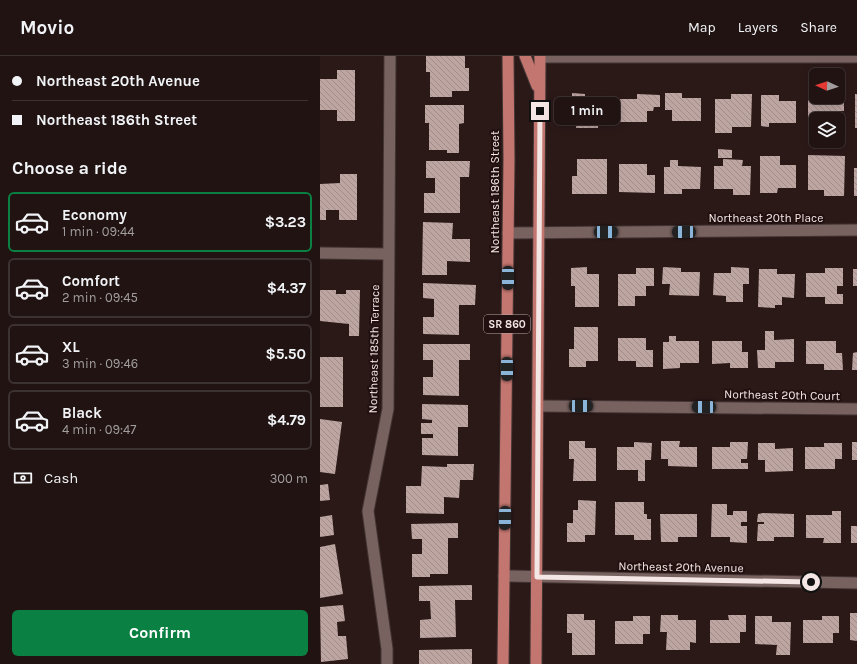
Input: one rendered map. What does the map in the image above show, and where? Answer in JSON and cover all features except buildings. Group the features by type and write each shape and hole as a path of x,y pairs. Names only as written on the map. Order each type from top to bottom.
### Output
{"main road":[{"name":"Northeast 186th Street","path":"503,664 508,233 508,56"},
{"path":"525,56 540,96"},
{"name":"SR 860","path":"536,664 540,56"}],"street":[{"name":"Northeast 185th Terrace","path":"387,664 387,649 368,511 388,409 390,56"},
{"path":"540,56 857,57"},
{"name":"Northeast 20th Place","path":"508,233 857,230"},
{"path":"320,253 388,254"},
{"name":"Northeast 20th Court","path":"538,406 857,409"},
{"name":"Northeast 20th Avenue","path":"504,576 857,583"}],"route":[{"path":"540,111 537,577 811,582"}]}
